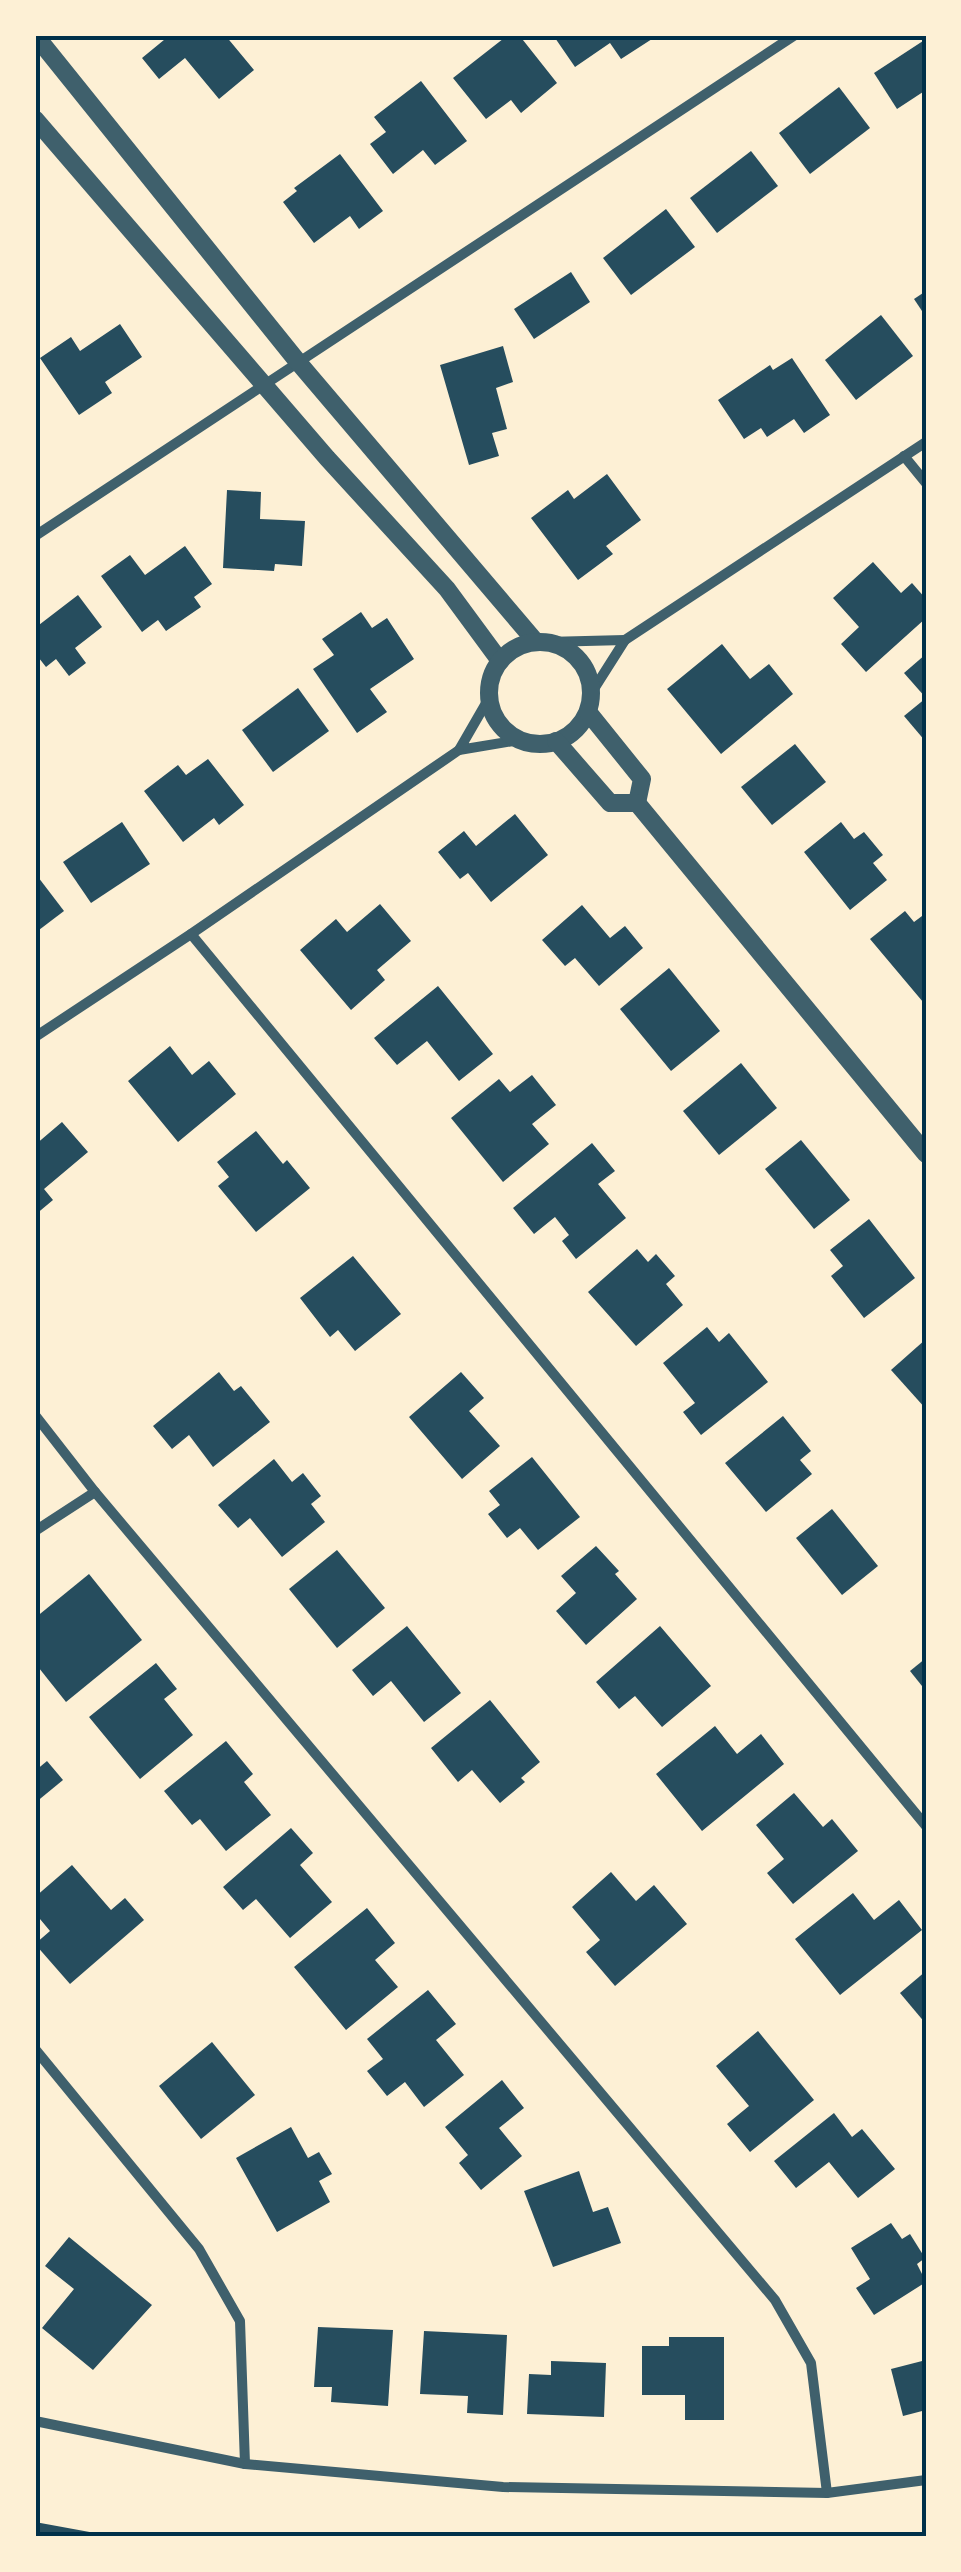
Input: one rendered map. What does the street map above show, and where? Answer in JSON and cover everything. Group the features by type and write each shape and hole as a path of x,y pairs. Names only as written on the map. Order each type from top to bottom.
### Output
{"street":[{"path":"35,536 795,35"},
{"path":"36,36 298,362 541,642 561,645 583,664 592,692"},
{"path":"35,119 263,385 447,589 500,661"},
{"path":"625,640 518,646 500,661 490,679 489,698 497,722 519,740 533,744 556,741 574,731 588,712 592,692 625,640 926,442"},
{"path":"904,456 926,483"},
{"path":"459,750 489,698"},
{"path":"588,712 642,779 637,803"},
{"path":"35,1037 459,750 519,740"},
{"path":"556,741 610,803 637,803"},
{"path":"637,803 926,1154"},
{"path":"191,934 926,1826"},
{"path":"35,1415 95,1492 775,2300 811,2362 827,2493"},
{"path":"35,1531 95,1492"},
{"path":"35,2049 199,2249 240,2320 245,2464"},
{"path":"35,2421 245,2464 503,2487 827,2493 926,2480"}],"building":[{"path":"170,35 225,35 254,70 219,99 185,58 159,79 142,58"},
{"path":"508,35 519,35 557,83 521,113 511,100 486,119 453,78"},
{"path":"553,35 649,35 652,39 621,59 610,43 575,67"},
{"path":"926,39 926,90 897,109 874,73"},
{"path":"421,81 467,141 435,165 423,150 393,174 370,144 386,132 374,117"},
{"path":"839,87 870,128 810,174 779,133"},
{"path":"751,151 778,186 717,233 690,198"},
{"path":"340,154 383,211 359,229 350,216 314,243 283,202 297,191 294,188"},
{"path":"666,209 695,247 631,295 603,258"},
{"path":"571,272 590,302 534,339 514,309"},
{"path":"926,291 926,317 914,299"},
{"path":"881,315 913,356 856,400 825,360"},
{"path":"120,324 142,357 105,382 112,393 79,415 40,358 71,337 80,351"},
{"path":"503,346 513,382 496,388 507,429 492,433 499,456 469,465 440,365"},
{"path":"792,358 830,415 804,433 794,419 767,437 761,428 744,439 718,400 770,365 773,370"},
{"path":"607,474 641,520 606,546 613,554 578,580 531,518 568,490 574,499"},
{"path":"227,490 261,492 260,519 305,521 302,566 275,564 274,571 223,568"},
{"path":"185,546 212,584 194,597 201,607 166,631 158,620 142,632 101,576 130,555 145,575"},
{"path":"873,562 901,593 912,583 926,599 926,618 866,672 841,644 859,627 833,598"},
{"path":"78,595 102,627 75,648 86,663 69,676 56,659 46,667 35,653 35,628"},
{"path":"361,612 372,628 387,618 414,659 370,689 387,712 357,733 313,669 334,655 322,639"},
{"path":"722,644 750,679 769,664 793,694 721,754 667,689"},
{"path":"926,654 926,698 904,673"},
{"path":"298,688 329,731 273,772 242,730"},
{"path":"926,698 926,742 904,716"},
{"path":"795,744 826,782 772,825 741,787"},
{"path":"208,759 244,805 219,825 214,818 183,842 144,791 178,765 186,775"},
{"path":"515,814 548,855 491,902 468,873 460,879 438,852 464,831 476,846"},
{"path":"122,822 150,864 91,903 63,862"},
{"path":"841,822 854,839 864,832 883,855 873,863 887,880 850,910 804,852"},
{"path":"35,873 64,911 35,933"},
{"path":"380,904 411,941 377,970 385,980 351,1010 300,950 336,919 347,932"},
{"path":"582,905 610,938 625,926 643,948 599,986 575,958 565,966 542,940"},
{"path":"905,911 914,922 926,913 923,1002 870,939"},
{"path":"669,968 720,1031 671,1071 620,1009"},
{"path":"438,986 493,1054 459,1081 427,1041 397,1065 374,1038"},
{"path":"170,1046 192,1075 209,1061 236,1094 178,1142 128,1081"},
{"path":"741,1063 777,1108 719,1155 683,1111"},
{"path":"532,1075 556,1105 532,1124 549,1144 503,1182 451,1118 499,1079 510,1092"},
{"path":"62,1122 88,1152 44,1189 53,1200 35,1215 35,1145"},
{"path":"256,1131 283,1164 287,1160 310,1188 256,1232 218,1186 229,1177 217,1162"},
{"path":"801,1140 850,1200 814,1229 765,1169"},
{"path":"592,1143 615,1171 598,1184 626,1218 576,1259 562,1241 569,1235 555,1217 534,1234 513,1208"},
{"path":"869,1219 915,1278 864,1318 831,1276 843,1266 830,1250"},
{"path":"637,1249 648,1262 656,1254 675,1276 666,1284 683,1305 636,1346 588,1292"},
{"path":"353,1256 401,1314 355,1351 338,1330 330,1337 300,1298"},
{"path":"707,1327 719,1342 729,1333 768,1382 701,1435 683,1412 695,1403 663,1363"},
{"path":"926,1339 926,1409 891,1370"},
{"path":"219,1372 234,1391 241,1386 270,1422 213,1467 189,1435 172,1449 153,1426"},
{"path":"461,1372 484,1398 469,1411 500,1446 462,1479 409,1417"},
{"path":"783,1416 811,1451 800,1460 812,1474 766,1512 725,1463"},
{"path":"532,1457 580,1517 538,1550 520,1528 507,1538 488,1514 500,1505 489,1491"},
{"path":"274,1459 292,1482 303,1473 321,1496 311,1504 325,1522 282,1557 250,1518 238,1528 218,1505"},
{"path":"832,1509 878,1566 842,1595 796,1538"},
{"path":"596,1546 637,1599 586,1645 556,1611 576,1593 561,1576"},
{"path":"337,1550 385,1608 337,1648 289,1589"},
{"path":"89,1574 142,1640 66,1702 35,1663 35,1618"},
{"path":"407,1626 461,1693 424,1722 391,1681 373,1696 352,1670"},
{"path":"660,1626 711,1686 662,1727 635,1696 619,1709 596,1682"},
{"path":"926,1658 926,1691 910,1671"},
{"path":"156,1663 177,1689 164,1699 193,1735 140,1779 89,1717"},
{"path":"490,1700 540,1762 521,1778 525,1782 500,1803 472,1770 458,1782 431,1748"},
{"path":"715,1726 737,1754 761,1734 784,1764 702,1831 656,1774"},
{"path":"226,1741 253,1774 244,1782 271,1815 226,1851 200,1819 192,1825 164,1791"},
{"path":"47,1761 63,1780 35,1803 35,1771"},
{"path":"794,1793 823,1827 832,1819 858,1851 793,1904 767,1873 784,1859 756,1825"},
{"path":"291,1828 313,1853 300,1865 332,1902 290,1938 256,1899 243,1910 223,1887"},
{"path":"72,1865 111,1910 125,1898 144,1920 70,1984 35,1944 50,1931 35,1913 35,1897"},
{"path":"611,1872 636,1901 654,1885 687,1924 615,1986 586,1952 600,1940 572,1907"},
{"path":"853,1893 874,1920 899,1900 922,1930 840,1995 795,1939"},
{"path":"367,1908 395,1943 375,1960 398,1987 346,2030 294,1967"},
{"path":"926,1971 926,2024 900,1993"},
{"path":"428,1990 456,2024 436,2040 464,2075 424,2107 405,2082 387,2096 367,2071 383,2059 367,2039"},
{"path":"758,2031 814,2100 750,2152 727,2124 749,2106 716,2066"},
{"path":"212,2042 255,2095 201,2139 159,2086"},
{"path":"502,2080 524,2108 499,2128 522,2156 481,2190 459,2163 468,2155 445,2127"},
{"path":"834,2113 852,2137 862,2129 895,2169 858,2198 829,2162 796,2188 774,2161"},
{"path":"291,2127 308,2158 319,2152 332,2174 319,2181 330,2202 277,2232 236,2158"},
{"path":"579,2171 593,2212 608,2207 621,2243 553,2267 524,2191"},
{"path":"891,2223 902,2239 910,2234 925,2258 917,2264 926,2282 874,2315 856,2288 870,2279 851,2248"},
{"path":"69,2237 152,2305 93,2370 42,2328 74,2289 45,2266"},
{"path":"318,2327 393,2330 388,2406 331,2402 332,2387 314,2387"},
{"path":"424,2331 507,2335 503,2415 467,2413 468,2396 420,2394"},
{"path":"669,2337 724,2337 724,2420 685,2420 685,2395 642,2395 642,2346 669,2346"},
{"path":"926,2360 926,2410 903,2416 891,2369"},
{"path":"551,2361 606,2363 604,2417 527,2414 529,2374 551,2375"},
{"path":"35,2522 106,2535 106,2537 35,2537"}]}
